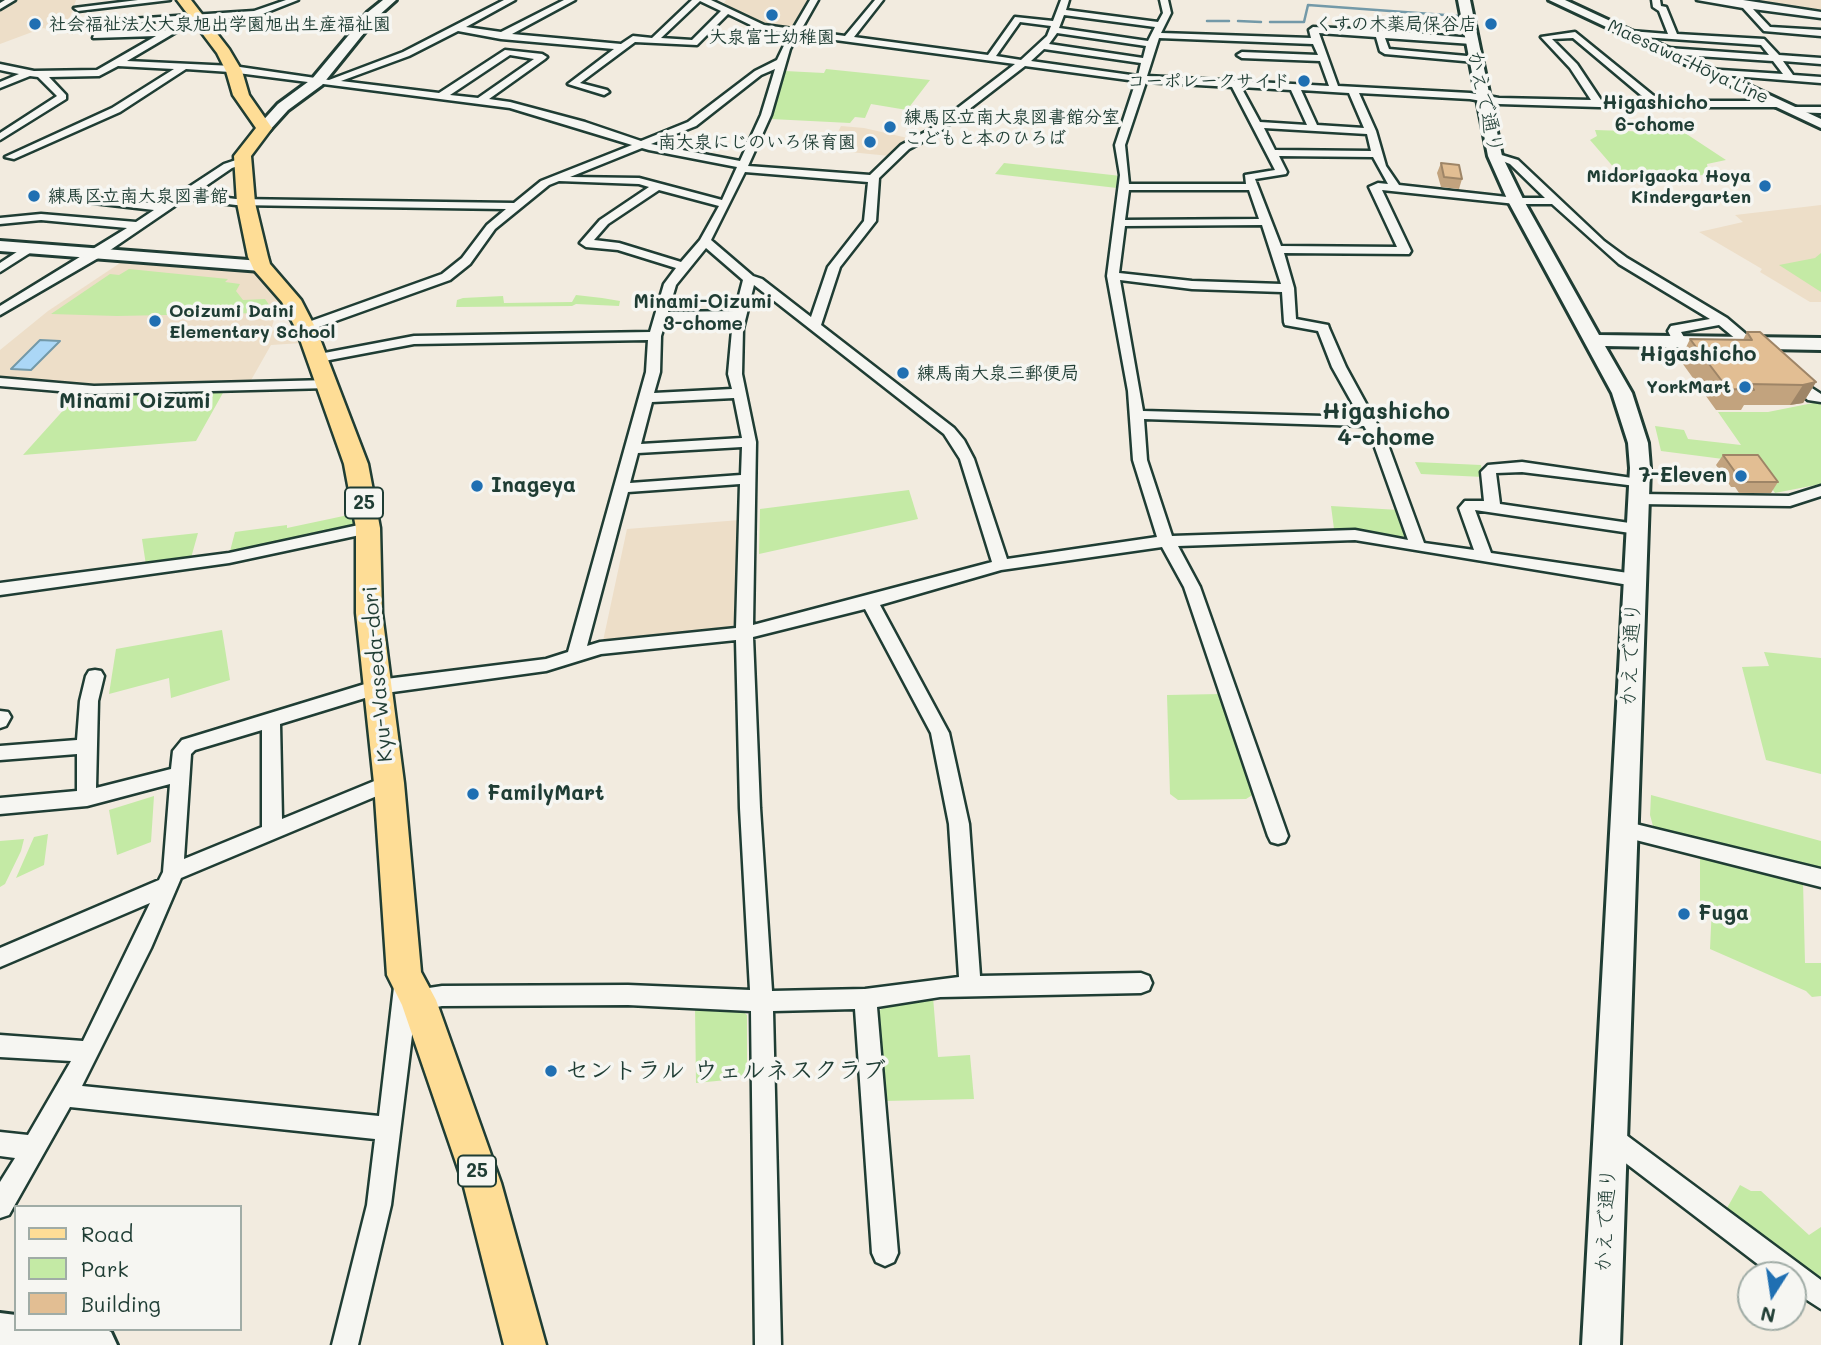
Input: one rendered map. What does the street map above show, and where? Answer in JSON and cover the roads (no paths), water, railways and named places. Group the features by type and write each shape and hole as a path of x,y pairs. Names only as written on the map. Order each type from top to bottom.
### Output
{"main road":[{"path":"186,1 223,49 234,70 241,95 264,128 243,152 242,161"},
{"name":"Kyu-Waseda-dori","path":"242,161 246,202 261,266 282,288 303,323 329,384 356,464 369,528 369,613 409,993 482,1183 525,1345"}],"street":[{"path":"0,6 11,0"},
{"path":"77,7 166,0"},
{"path":"169,32 96,36 102,23 107,22 255,14 294,0"},
{"path":"324,83 343,48 390,0"},
{"path":"264,128 282,107 324,83 406,54 511,0"},
{"path":"501,36 571,0"},
{"path":"653,41 697,0"},
{"path":"704,0 762,27 1142,79 1235,83"},
{"path":"576,654 653,372 655,335 670,284 705,241 743,167 766,115 781,62 795,31 814,0"},
{"path":"848,38 879,0"},
{"path":"814,326 834,267 870,221 873,179 905,147 933,132 1042,46 1056,27 1065,0"},
{"path":"1164,0 1167,13 1152,39 1120,145 1125,175 1114,276 1135,391 1140,460 1164,536 1192,587 1278,836"},
{"name":"かえで通り","path":"1464,0 1495,156 1516,201 1622,393 1638,443 1639,491 1601,1345"},
{"name":"Maesawa-Hōya Line","path":"1555,0 1821,124"},
{"path":"1656,0 1657,7 1663,9 1673,35"},
{"path":"1701,0 1743,3 1821,15"},
{"path":"1743,3 1767,29 1821,33"},
{"path":"604,92 573,85 633,39 694,43 727,10"},
{"path":"1781,10 1797,31"},
{"path":"1061,12 1160,25"},
{"path":"0,67 42,75 99,73 196,16"},
{"path":"990,57 1018,19 1056,27 1152,39 1317,41"},
{"path":"457,28 501,36 625,47"},
{"path":"1335,90 1313,30 1379,33 1473,50"},
{"path":"1379,33 1385,51 1473,50"},
{"path":"1630,34 1764,42 1790,77"},
{"path":"1599,104 1574,66 1545,37 1575,35 1659,105"},
{"path":"1042,46 1146,61"},
{"path":"1668,51 1821,61"},
{"path":"442,96 508,52 542,57 480,101"},
{"path":"1235,83 1247,66 1322,58"},
{"path":"303,323 446,277 466,261 491,227 514,206 551,180 692,124 758,73 781,62"},
{"path":"117,63 234,70 510,105 642,144 743,167 873,179"},
{"path":"10,157 116,110 185,66"},
{"path":"1247,66 1295,87 1599,104 1821,110"},
{"path":"1708,71 1821,80"},
{"path":"0,85 27,74"},
{"path":"0,137 63,97 42,75"},
{"path":"1235,83 1282,174 1249,175 1288,288 1290,322 1322,327 1339,367 1380,442 1418,547"},
{"path":"1295,87 1314,128"},
{"path":"1353,91 1371,131 1381,166 1396,188"},
{"path":"0,118 24,124"},
{"path":"1257,125 1371,131"},
{"path":"1272,153 1379,154"},
{"path":"1495,156 1514,162 1600,243 1623,261 1722,321 1767,358"},
{"path":"0,311 96,254 228,166 242,161"},
{"path":"551,180 639,181 724,204"},
{"path":"41,217 87,185"},
{"path":"658,186 604,222 586,243 619,247 684,267"},
{"path":"1124,187 1253,187"},
{"path":"1276,249 1405,251 1375,187 1516,201 1556,201"},
{"path":"184,196 246,202 514,206"},
{"path":"68,197 166,208"},
{"path":"0,221 41,217 139,226"},
{"path":"1118,223 1266,222"},
{"path":"705,241 749,279 949,431 959,443 1001,565"},
{"path":"0,246 261,266"},
{"path":"0,268 29,248"},
{"path":"1114,276 1192,285 1288,288"},
{"path":"749,279 740,316 735,374 749,442 744,633 761,1001 768,1345"},
{"path":"661,316 740,316"},
{"path":"1680,342 1674,331 1676,329 1722,321"},
{"path":"319,358 414,340 655,335"},
{"path":"1593,340 1821,344"},
{"path":"1786,373 1813,397 1821,398"},
{"path":"0,382 94,390 329,384"},
{"path":"646,398 741,393"},
{"path":"1136,415 1370,422"},
{"path":"631,449 749,442"},
{"path":"1493,508 1488,472 1493,468 1522,467 1639,491 1790,502 1821,491"},
{"path":"620,488 748,479"},
{"path":"1484,556 1467,505 1637,529"},
{"path":"0,589 229,558 369,528"},
{"path":"0,1206 89,1052 144,941 170,879 182,751 188,745 378,687 545,665 600,648 744,633 870,602 1001,565 1168,542 1355,534 1418,547 1635,580"},
{"path":"870,602 940,733 959,824 970,985"},
{"path":"87,798 89,701 95,676"},
{"path":"271,720 272,832"},
{"path":"0,753 86,747"},
{"path":"0,806 87,798 180,774"},
{"path":"2,960 272,832 388,783"},
{"path":"1623,829 1821,878"},
{"path":"345,1345 379,1205 409,993 442,996 628,995 761,1001 865,999 934,987 970,985 1142,984"},
{"path":"865,999 885,1253"},
{"path":"0,1046 89,1052"},
{"path":"65,1095 388,1129"},
{"path":"1610,1137 1821,1296"},
{"path":"0,1144 34,1148"},
{"path":"0,1331 98,1345"}],"water":[{"path":"40,340 60,341 31,370 11,369"}],"waterway":[{"path":"1270,22 1304,22 1308,5 1459,16"},
{"path":"1207,21 1229,21"},
{"path":"1238,21 1261,22"}],"place":[{"name":"大泉富士幼稚園","path":"772,15"},
{"name":"社会福祉法人大泉旭出学園旭出生産福祉園","path":"35,24"},
{"name":"くすの木薬局保谷店","path":"1491,24"},
{"name":"コーポレークサイド","path":"1304,81"},
{"name":"練馬区立南大泉図書館分室 こどもと本のひろば","path":"890,127"},
{"name":"南大泉にじのいろ保育園","path":"870,142"},
{"name":"Midorigaoka Hoya Kindergarten","path":"1765,186"},
{"name":"練馬区立南大泉図書館","path":"34,196"},
{"name":"Ooizumi Daini Elementary School","path":"155,321"},
{"name":"練馬南大泉三郵便局","path":"903,373"},
{"name":"YorkMart","path":"1745,387"},
{"name":"7-Eleven","path":"1741,476"},
{"name":"Inageya","path":"477,486"},
{"name":"FamilyMart","path":"473,794"},
{"name":"Fuga","path":"1684,914"},
{"name":"セントラル ウェルネスクラブ","path":"551,1071"}],"district":[{"name":"Higashicho 6-chome","path":"1655,114"},
{"name":"Minami-Oizumi 3-chome","path":"703,313"},
{"name":"Higashicho","path":"1698,355"},
{"name":"Minami Oizumi","path":"135,402"},
{"name":"Higashicho 4-chome","path":"1386,425"}]}
